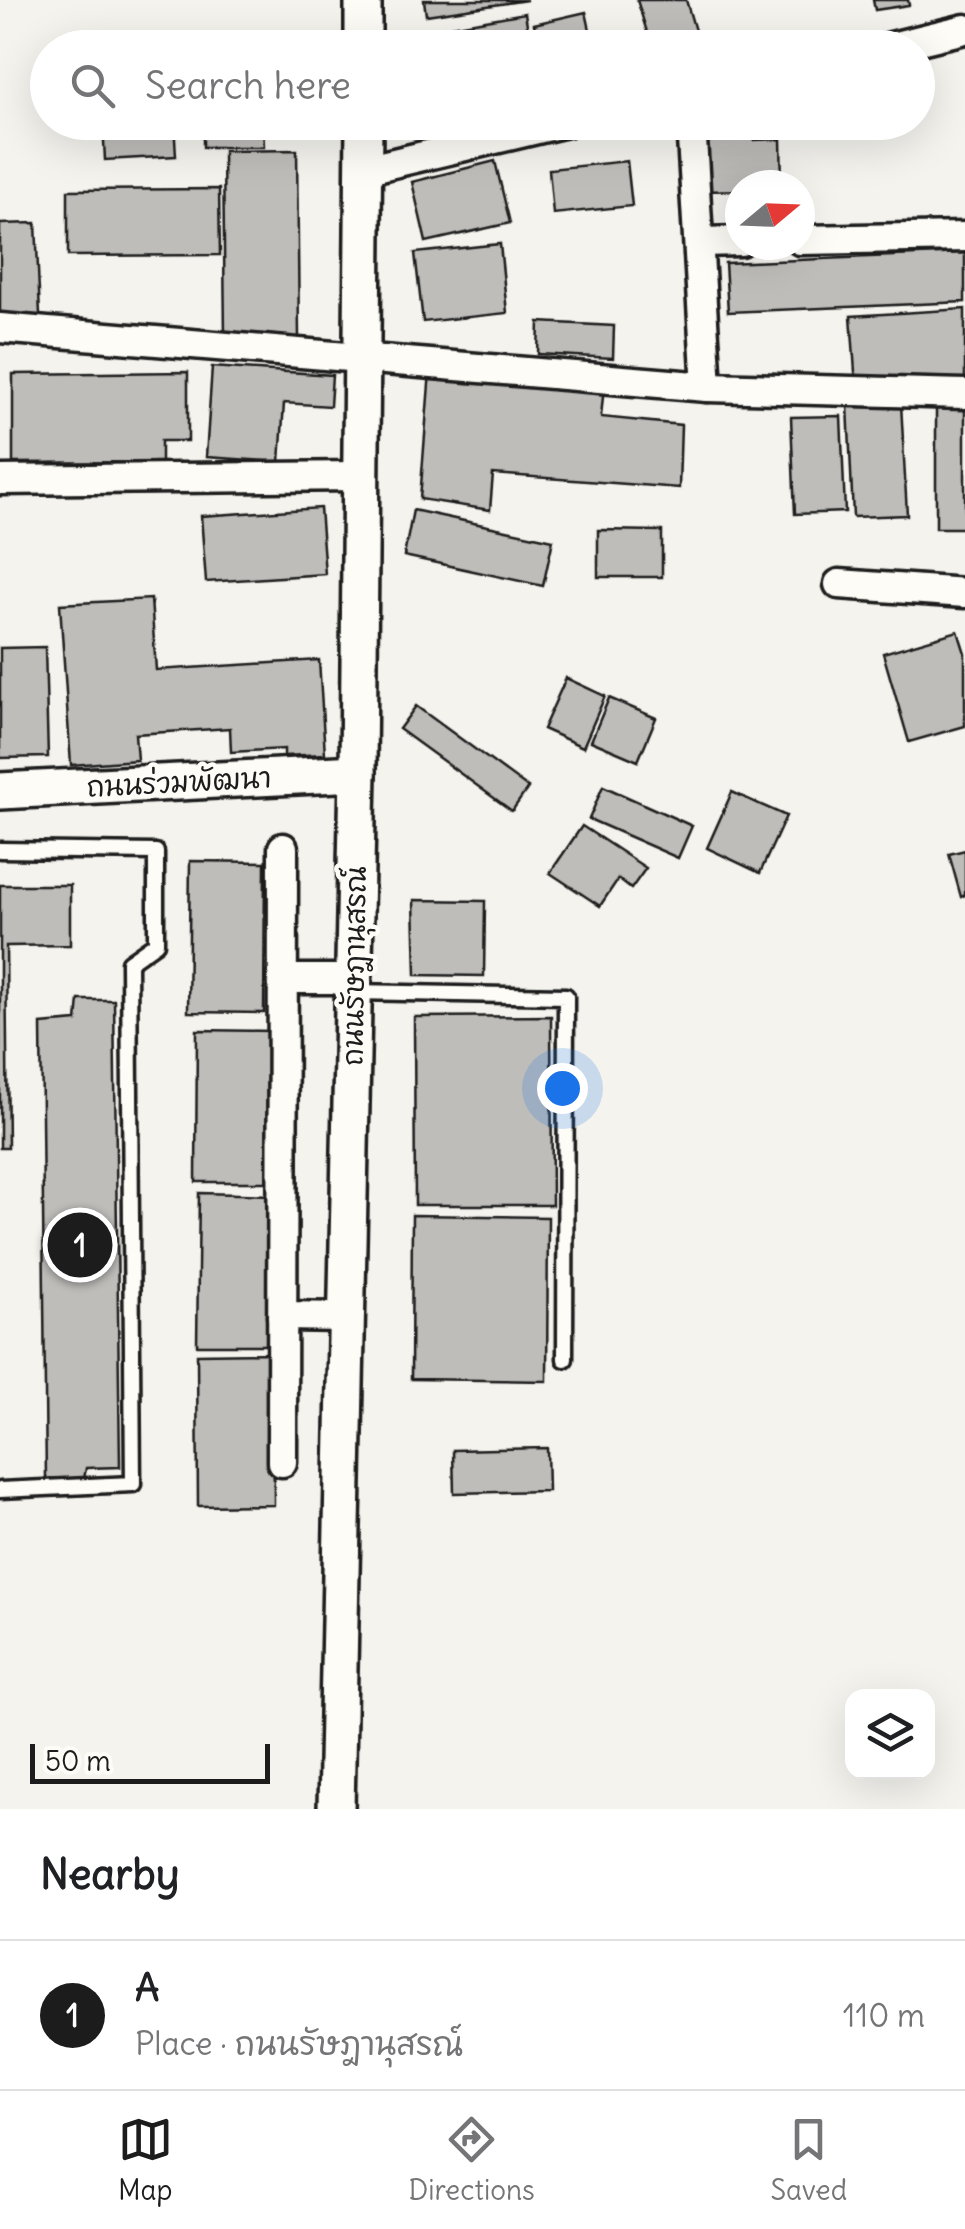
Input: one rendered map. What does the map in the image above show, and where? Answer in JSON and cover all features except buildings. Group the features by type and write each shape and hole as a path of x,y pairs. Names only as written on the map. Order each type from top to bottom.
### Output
{"street":[{"path":"363,0 363,30"},
{"path":"935,36 965,29"},
{"name":"ถนนรัษฎานุสรณ์","path":"336,1809 358,773 364,140"},
{"path":"364,170 491,140"},
{"path":"692,140 706,387"},
{"path":"815,240 965,237"},
{"path":"701,242 725,241"},
{"path":"0,328 706,387 965,394"},
{"path":"0,480 358,476"},
{"path":"839,584 965,593"},
{"name":"ถนนร่วมพัฒนา","path":"0,791 358,773"},
{"path":"282,1462 283,848"},
{"path":"282,979 353,986"},
{"path":"282,1316 346,1317"}],"lane":[{"path":"0,850 156,852 156,943 130,962 134,1484 0,1490"},
{"path":"353,986 566,996 565,1359"}],"place":[{"name":"A","path":"80,1245"}]}
